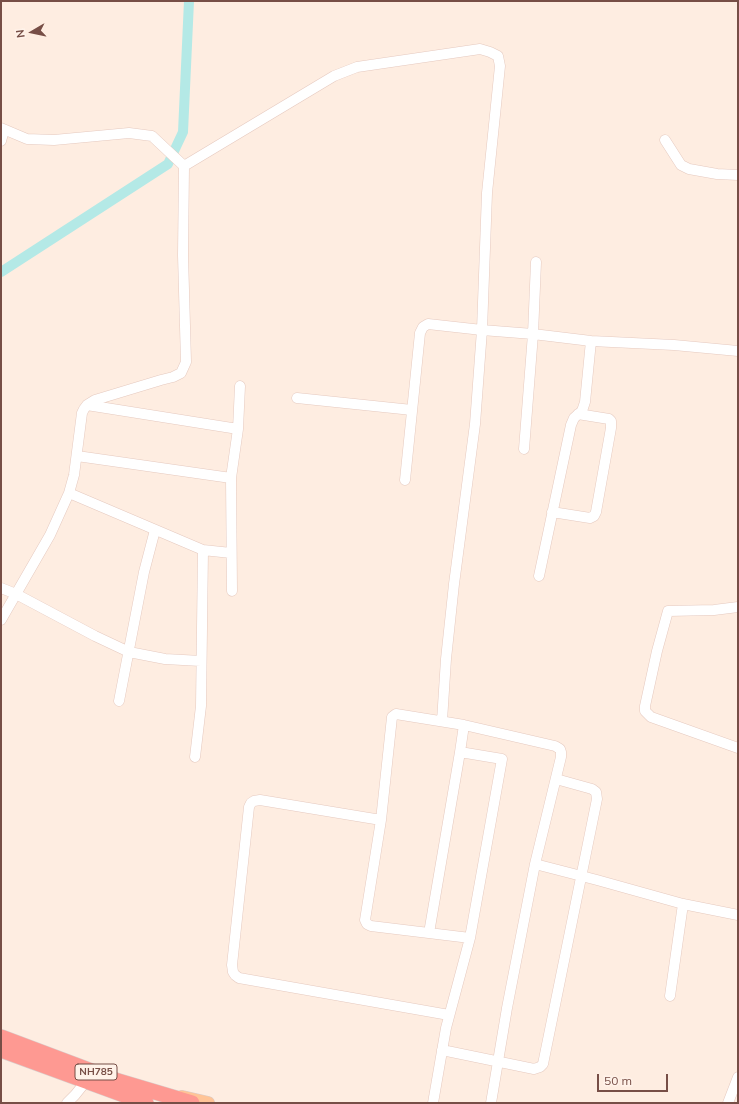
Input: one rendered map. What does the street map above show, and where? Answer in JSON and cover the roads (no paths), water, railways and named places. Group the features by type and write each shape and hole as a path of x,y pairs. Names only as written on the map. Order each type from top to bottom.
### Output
{"highway":[{"name":"NH785","path":"1,1038 118,1081 192,1103"},
{"name":"NH785","path":"1,1050 146,1103"}],"main road":[{"path":"1,1033 146,1086 208,1103"},
{"path":"1,1054 133,1103"}],"street":[{"path":"181,164 329,80 357,67 480,50 490,52 498,56 500,66 487,193 482,330 475,424 454,584 446,659 442,721"},
{"path":"1,141 2,129 27,139 54,140 129,133 152,136 181,164 186,362 181,373 173,378 161,380 95,400 87,405 82,413 77,456 69,492 50,535 1,620"},
{"path":"665,140 681,165 689,169 717,174 738,175"},
{"path":"524,449 533,334 536,262"},
{"path":"405,480 420,333 423,327 428,324 591,341 674,345 738,351"},
{"path":"539,576 571,425 574,418 582,411 585,402 591,341"},
{"path":"232,591 231,478 238,429 240,386"},
{"path":"297,398 412,410"},
{"path":"87,405 238,429"},
{"path":"552,512 590,518 594,516 596,512 611,421 609,419 578,414"},
{"path":"77,456 231,478"},
{"path":"69,492 203,550 231,553"},
{"path":"119,701 144,572 155,530"},
{"path":"195,757 201,706 203,550"},
{"path":"1,588 16,594 95,636 129,652 165,659 201,661"},
{"path":"738,608 668,611 657,651 645,711 651,717 738,748"},
{"path":"470,938 371,926 367,924 365,920 381,820 392,717 396,714 464,725 555,746 560,749 561,757 535,864 491,1103"},
{"path":"429,933 464,725"},
{"path":"433,1103 449,1015 470,938 502,759 460,752"},
{"path":"442,1050 534,1069 543,1064 597,794 592,789 556,780"},
{"path":"381,820 260,800 251,803 248,815 232,965 233,972 239,978 449,1015"},
{"path":"535,864 683,904 738,915"},
{"path":"670,996 683,904"},
{"path":"728,1103 738,1077"},
{"path":"67,1103 83,1085"}],"waterway":[{"path":"1,272 168,164 183,132 189,1"}]}
